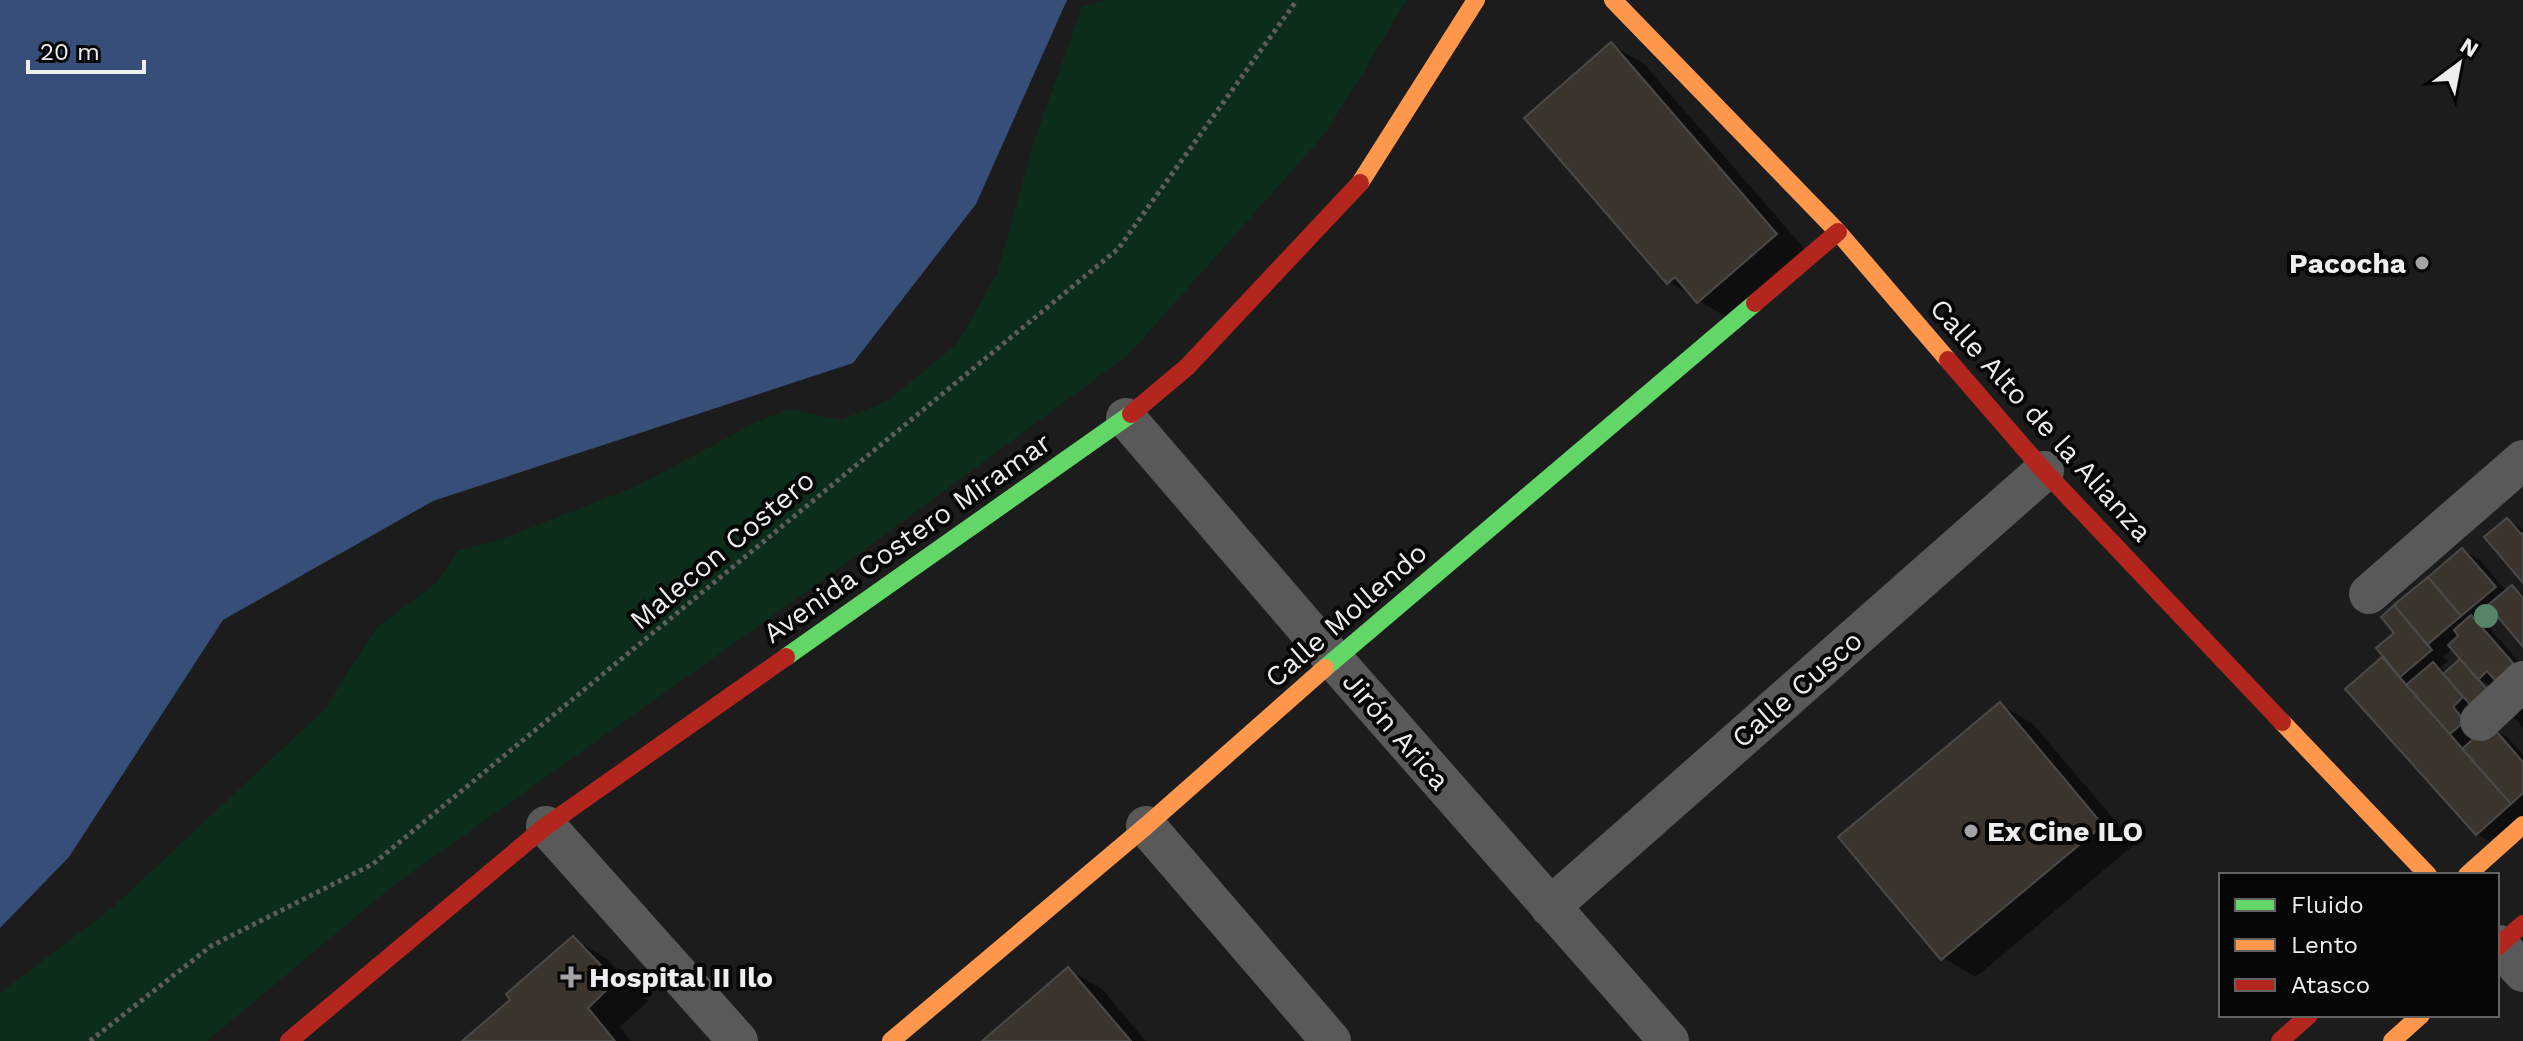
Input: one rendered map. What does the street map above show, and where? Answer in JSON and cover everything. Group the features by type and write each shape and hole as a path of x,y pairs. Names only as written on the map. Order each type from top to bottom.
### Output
{"street":[{"name":"Avenida Costero Miramar","path":"289,1041 546,826 1126,418 1187,367 1366,176 1476,0"},
{"name":"Calle Alto de la Alianza","path":"1613,0 1838,232 2044,471 2426,873"},
{"name":"Calle Mollendo","path":"891,1041 1838,232"},
{"name":"Jirón Arica","path":"1126,418 1669,1041"},
{"path":"2369,594 2523,460"},
{"name":"Calle Cusco","path":"1550,907 2044,471"},
{"path":"2480,721 2523,681"},
{"path":"2469,873 2523,825"},
{"path":"546,826 738,1041"},
{"path":"1146,826 1331,1041"},
{"path":"2280,1041 2307,1017"},
{"path":"2392,1041 2419,1017"}],"path":[{"name":"Malecon Costero","path":"90,1041 211,946 373,864 1118,249 1297,0"}],"green space":[{"path":"1106,0 1407,0 1327,131 1129,354 844,565 394,885 207,1041 0,1041 0,993 112,908 325,709 376,628 436,583 458,551 504,538 634,487 755,423 789,409 841,420 887,401 957,344 997,274 1034,141 1082,7"}],"water":[{"path":"0,0 1067,0 976,204 853,363 433,501 223,620 69,857 0,928"}],"building":[{"path":"1611,42 1777,234 1697,303 1675,277 1667,284 1524,118"},
{"path":"2507,518 2523,533 2523,583 2484,537"},
{"path":"2462,548 2496,587 2461,616 2428,577"},
{"path":"2428,577 2461,616 2427,645 2394,605"},
{"path":"2512,585 2523,598 2523,647 2488,605"},
{"path":"2394,605 2432,650 2400,677 2376,648 2394,633 2381,617"},
{"path":"2471,615 2520,671 2501,687 2487,671 2478,680 2448,645 2458,636 2454,630"},
{"path":"2382,657 2511,804 2476,835 2345,689"},
{"path":"2460,659 2494,697 2477,712 2443,674"},
{"path":"2433,662 2463,697 2453,707 2465,721 2450,734 2406,685"},
{"name":"Ex Cine ILO","path":"2000,702 2103,825 1941,960 1838,837"},
{"path":"2490,724 2523,762 2523,793 2511,804 2462,749"},
{"path":"573,936 616,981 588,1008 615,1041 462,1041 510,1000 506,994"},
{"path":"1068,967 1131,1041 982,1041"}],"traffic: fast":[{"path":"1325,668 1755,303"},
{"path":"786,657 1131,414"}],"traffic: slow":[{"path":"1360,183 1476,0"},
{"path":"1613,0 1838,232 1948,360"},
{"path":"891,1041 1146,826 1325,668"},
{"path":"2282,722 2426,873"},
{"path":"2469,873 2523,825"},
{"path":"2392,1041 2419,1017"}],"traffic: jam":[{"path":"1131,414 1187,367 1360,183"},
{"path":"1755,303 1838,232"},
{"path":"1948,360 2044,471 2282,722"},
{"path":"289,1041 546,826 786,657"},
{"path":"2499,945 2523,924"},
{"path":"2280,1041 2307,1017"}],"place":[{"name":"Pacocha","path":"2422,263"},
{"name":"Ex Cine ILO","path":"1971,831"},
{"name":"Hospital II Ilo","path":"571,977"}]}
